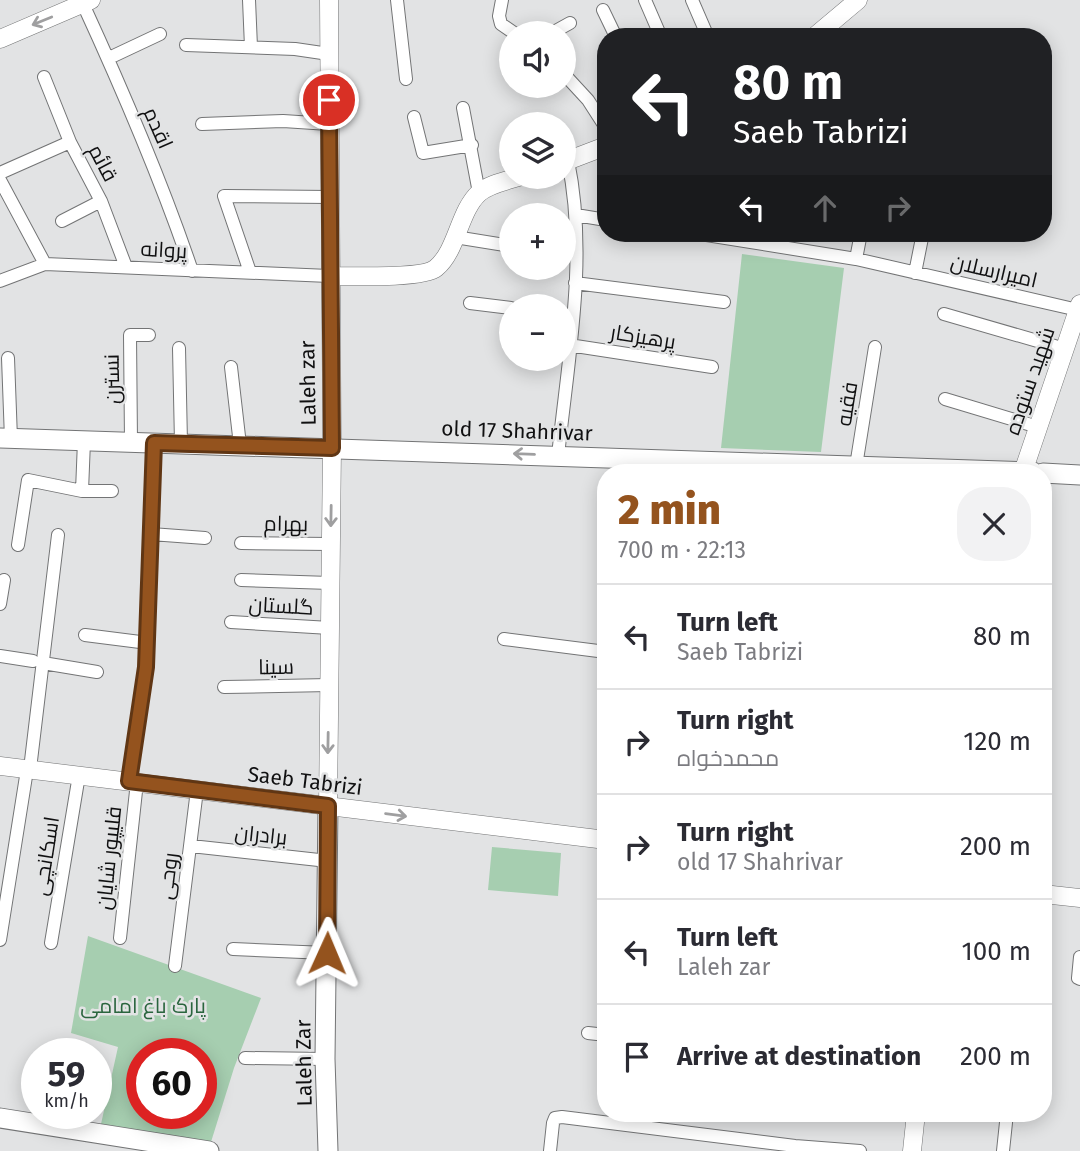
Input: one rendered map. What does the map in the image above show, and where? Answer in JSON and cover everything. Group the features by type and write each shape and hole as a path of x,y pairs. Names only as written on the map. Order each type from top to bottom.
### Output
{"main road":[{"name":"Laleh zar","path":"328,806 332,448 329,0"},
{"path":"825,28 858,0"},
{"path":"0,39 87,2"},
{"path":"576,157 597,149"},
{"path":"329,276 413,274 435,269 447,254 479,193 499,183"},
{"name":"شهید ستوده","path":"1026,464 1079,307"},
{"name":"old 17 Shahrivar","path":"6,438 796,464"},
{"path":"1052,473 1080,475"},
{"name":"Saeb Tabrizi","path":"0,766 597,839"},
{"name":"Laleh Zar","path":"328,806 325,1059 328,1151"},
{"path":"1052,895 1080,898"},
{"path":"0,1118 207,1151"},
{"path":"912,1151 915,1122"}],"street":[{"path":"249,0 251,47"},
{"path":"397,0 406,79"},
{"path":"500,21 502,0"},
{"path":"645,0 657,28"},
{"path":"692,0 704,28"},
{"name":"اقدم","path":"87,2 119,89 160,180 192,271"},
{"path":"604,10 612,28"},
{"path":"109,58 160,34"},
{"path":"186,46 295,48 329,54"},
{"name":"قائم","path":"44,77 70,142 101,201 126,267"},
{"path":"576,87 597,114"},
{"path":"463,108 479,193"},
{"path":"414,117 423,153 472,145"},
{"path":"202,124 272,121 329,124"},
{"path":"0,173 70,142"},
{"path":"0,180 46,264"},
{"path":"250,272 224,196 329,197"},
{"path":"62,221 101,201"},
{"path":"576,274 576,215 597,218"},
{"path":"455,237 499,244"},
{"name":"امیرارسلان","path":"752,242 856,259 1079,307"},
{"path":"856,259 859,242"},
{"path":"915,272 921,242"},
{"name":"پروانه","path":"0,281 46,264 329,276"},
{"path":"572,294 575,280"},
{"path":"575,283 724,302"},
{"path":"470,303 499,306"},
{"path":"944,314 1065,349"},
{"name":"نسترن","path":"131,442 130,335 149,335"},
{"name":"پرهیزکار","path":"576,346 712,367"},
{"name":"فقیه","path":"856,464 875,347"},
{"path":"179,348 181,443"},
{"path":"6,438 8,358"},
{"path":"231,367 240,445"},
{"path":"558,456 566,371"},
{"path":"945,400 1038,427"},
{"path":"82,491 84,441"},
{"name":"قلیپور شایان","path":"120,938 148,643 154,443"},
{"path":"18,545 28,480 82,491 112,491"},
{"path":"151,534 205,538"},
{"path":"0,940 29,769 38,662 58,535"},
{"name":"بهرام","path":"241,543 331,544"},
{"path":"0,604 4,580"},
{"path":"241,580 330,583"},
{"name":"گلستان","path":"231,622 330,628"},
{"path":"85,635 148,643"},
{"path":"504,639 597,651"},
{"path":"0,656 97,672"},
{"name":"سینا","path":"224,687 329,685"},
{"name":"اسکانچی","path":"51,943 79,775"},
{"name":"روحی","path":"175,966 197,790"},
{"name":"برادران","path":"191,846 328,861"},
{"path":"233,949 327,953"},
{"path":"1080,957 1080,979"},
{"path":"588,1034 597,1034"},
{"path":"245,1058 325,1059"},
{"path":"550,1151 552,1123 555,1118 597,1122"},
{"path":"600,1122 795,1148 860,1151"},
{"path":"1003,1151 1006,1122"}],"green space":[{"path":"742,254 844,268 821,452 721,448"},
{"path":"492,847 561,853 558,896 488,890"},
{"name":"پارک باغ امامی","path":"88,936 261,998 234,1068 217,1123 217,1038 126,1038 126,1128 112,1126 112,1074 118,1047 112,1045 112,1038 88,1038 71,1033"},
{"name":"پارک باغ امامی","path":"132,1129 215,1129 211,1142"}],"route":[{"path":"327,953 328,806 129,781 146,667 154,443 332,448 329,100"}]}
